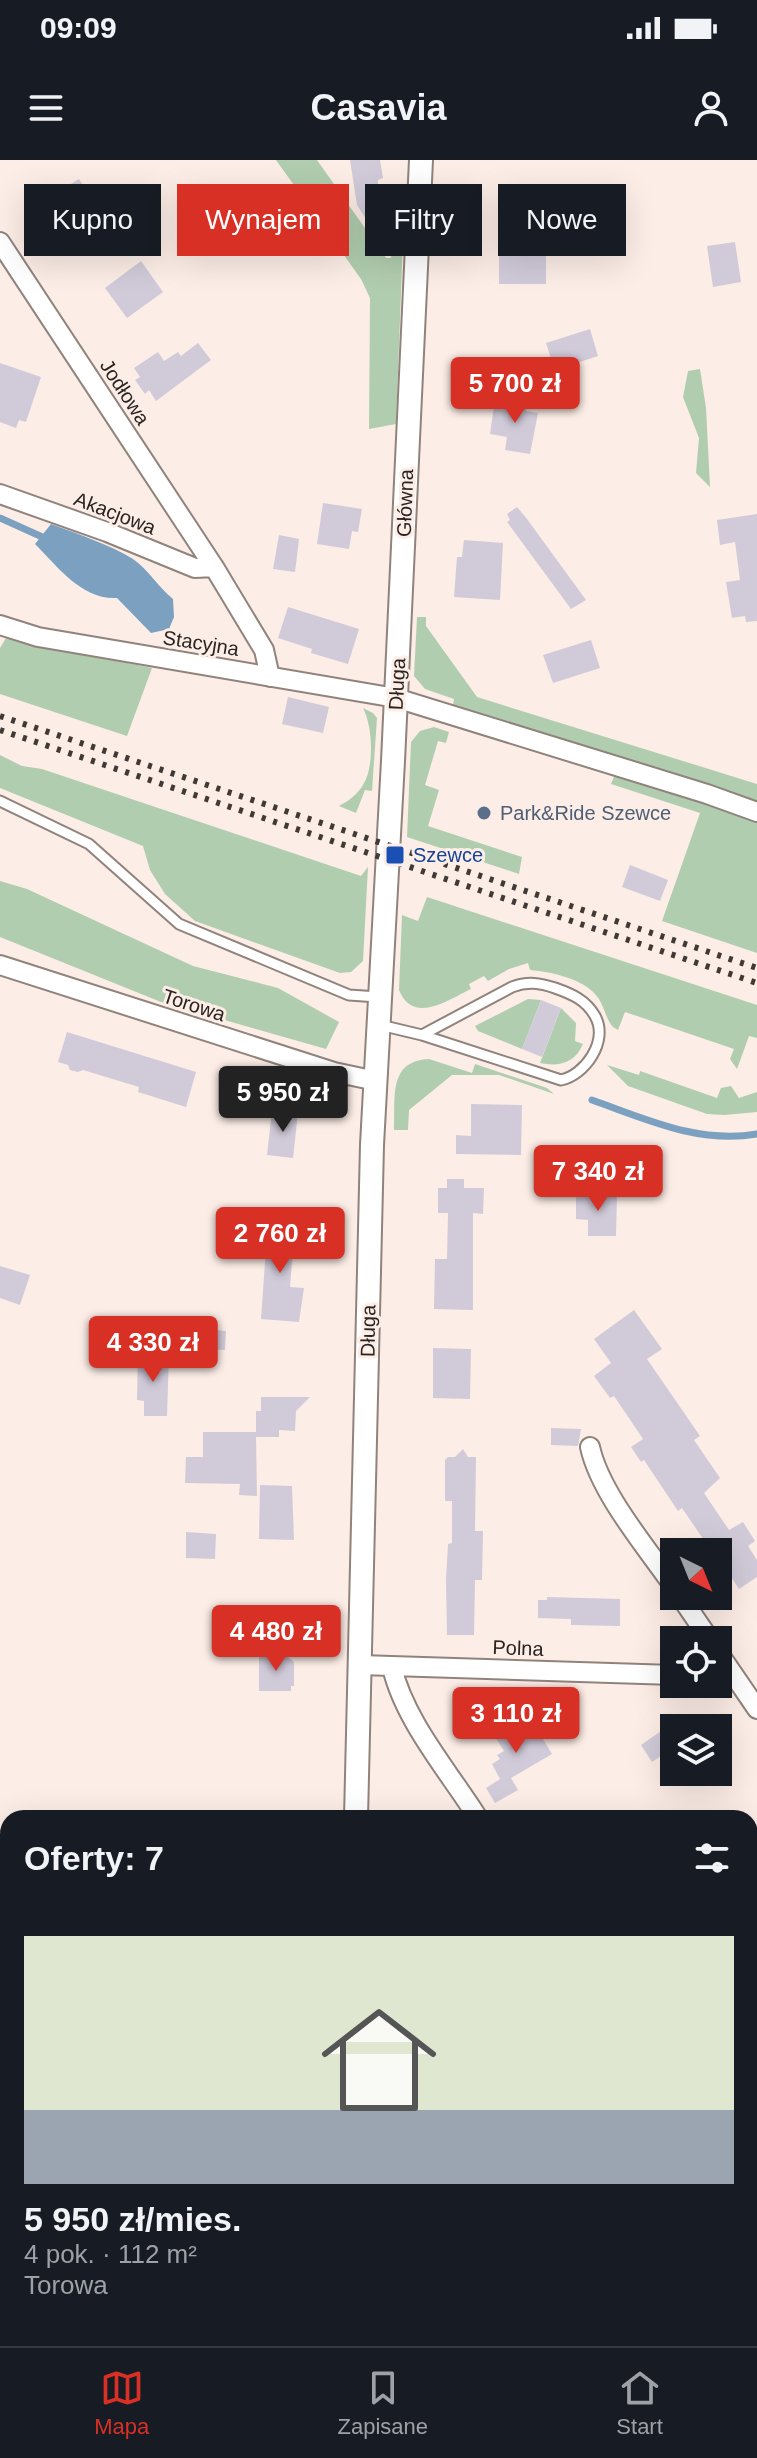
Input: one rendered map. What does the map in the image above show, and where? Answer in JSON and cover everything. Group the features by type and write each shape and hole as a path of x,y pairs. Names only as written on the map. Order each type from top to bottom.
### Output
{"street":[{"name":"Główna","path":"401,606 421,160"},
{"name":"Jodłowa","path":"0,242 214,567 264,650 270,677"},
{"name":"Akacjowa","path":"0,494 107,532 195,568 214,567"},
{"name":"Długa","path":"356,1810 372,1145 401,606"},
{"name":"Stacyjna","path":"0,625 38,637 396,698 757,812"},
{"name":"Torowa","path":"0,965 334,1072 376,1081"},
{"path":"590,1447 595,1467 607,1488 660,1566"},
{"name":"Polna","path":"360,1665 660,1675"},
{"path":"392,1667 397,1687 414,1720 473,1810"},
{"path":"732,1673 757,1709"}],"lane":[{"path":"0,801 89,844 179,924 349,995 379,998"},
{"path":"379,1024 561,1080 571,1078 587,1064 596,1044 598,1030 595,1016 575,995 537,982 527,982 422,1035"}],"green space":[{"path":"276,160 317,160 334,184 293,184"},
{"path":"349,205 365,228 365,256 402,256 396,424 369,429 370,298 345,256 349,256"},
{"path":"700,369 706,408 710,487 696,473 699,438 683,397 688,371"},
{"path":"417,617 426,617 426,626 477,697 757,784 757,805 555,739 555,736 453,705 454,699 425,689 414,676"},
{"path":"6,638 152,668 127,736 0,694 0,648"},
{"path":"363,708 377,718 372,791 365,790 356,813 339,806 358,791 369,771 371,743"},
{"path":"434,727 449,732 446,743 438,741 425,785 439,790 428,826 522,857 519,874 407,837 411,742 420,731"},
{"path":"0,755 22,766 42,769 361,876 368,867 363,961 351,972 340,973 195,921 165,894 150,870 143,846 0,788"},
{"path":"616,772 757,821 757,953 662,921 700,813 611,784"},
{"path":"0,881 27,889 193,966 278,988 339,1022 326,1049 161,1002 0,937"},
{"path":"427,897 757,1005 757,1038 749,1036 737,1069 730,1059 734,1049 625,1012 618,1030 611,1024 599,999 586,986 558,975 530,970 528,963 488,981 484,976 469,984 471,989 432,1007 413,1006 399,990 402,915 418,921"},
{"path":"528,999 541,1000 522,1049 478,1031 475,1026"},
{"path":"561,1008 576,1023 575,1041 583,1044 576,1056 566,1062 540,1063"},
{"path":"429,1059 472,1073 475,1064 547,1088 554,1094 499,1075 452,1075 409,1110 408,1130 394,1130 396,1084 400,1074 416,1061"},
{"path":"607,1065 639,1075 640,1071 717,1098 721,1088 731,1086 739,1098 757,1092 757,1112 707,1114 628,1086"}],"water":[{"path":"51,524 103,544 138,563 173,599 174,617 169,629 151,633 117,598 93,594 62,572 35,544"}],"building":[{"path":"350,160 380,160 383,178 378,180 378,184 365,184 365,217 357,205"},
{"path":"735,242 741,282 713,287 707,246"},
{"path":"499,256 546,256 546,284 499,284"},
{"path":"141,261 163,292 127,318 105,288"},
{"path":"590,329 598,356 555,370 546,343"},
{"path":"198,343 211,360 156,401 149,390 145,394 135,380 140,377 134,368 158,352 164,361 178,352 181,356"},
{"path":"0,363 41,377 26,422 19,420 16,428 0,422"},
{"path":"503,398 528,402 526,411 538,413 530,454 505,450 507,437 490,434 494,406 501,407"},
{"path":"323,503 362,509 358,532 352,531 349,549 317,544"},
{"path":"517,507 586,600 571,609 507,522 510,520 507,514"},
{"path":"757,514 757,621 746,622 745,616 732,618 726,582 740,580 735,542 720,545 717,520"},
{"path":"279,535 299,539 295,572 273,569"},
{"path":"464,540 503,543 500,600 454,597 457,557 462,557"},
{"path":"288,607 359,629 348,664 311,653 312,649 278,638"},
{"path":"591,640 600,668 553,683 543,655"},
{"path":"288,697 329,707 323,733 282,724"},
{"path":"630,865 668,880 660,901 622,887"},
{"path":"541,1000 561,1008 542,1057 522,1049"},
{"path":"67,1032 196,1072 186,1107 138,1092 139,1087 83,1070 70,1070 68,1065 58,1062"},
{"path":"471,1104 522,1105 521,1155 456,1154 456,1135 471,1136"},
{"path":"272,1111 298,1113 293,1158 267,1155"},
{"path":"547,1174 566,1175 566,1194 547,1194"},
{"path":"447,1179 464,1179 464,1188 484,1188 483,1214 473,1213 473,1310 434,1309 435,1259 447,1259 448,1213 438,1213 438,1188 447,1188"},
{"path":"576,1194 617,1195 616,1236 588,1236 588,1220 576,1219"},
{"path":"268,1220 295,1222 290,1287 304,1288 299,1322 261,1319"},
{"path":"0,1266 30,1275 20,1305 0,1298"},
{"path":"634,1310 662,1349 647,1359 700,1436 694,1440 720,1478 704,1493 729,1530 743,1522 755,1541 748,1546 757,1560 757,1577 739,1589 732,1578 732,1538 702,1538 682,1508 678,1511 644,1460 641,1462 631,1447 643,1439 614,1396 610,1398 594,1376 611,1363 594,1339"},
{"path":"179,1327 226,1331 225,1350 178,1348"},
{"path":"433,1348 471,1349 470,1399 433,1398"},
{"path":"138,1355 169,1356 167,1416 144,1416 144,1401 137,1400"},
{"path":"261,1397 310,1397 296,1411 295,1431 279,1430 279,1437 256,1437 257,1496 239,1495 240,1484 185,1483 186,1457 203,1457 203,1432 256,1432 256,1411 261,1411"},
{"path":"551,1428 581,1429 578,1446 551,1445"},
{"path":"463,1449 468,1457 476,1457 475,1531 483,1531 482,1580 475,1580 474,1635 447,1635 446,1579 448,1544 452,1543 452,1501 445,1501 445,1460 455,1457"},
{"path":"260,1485 292,1486 294,1540 259,1539"},
{"path":"186,1532 216,1534 215,1559 186,1558"},
{"path":"547,1597 620,1599 620,1626 571,1625 571,1619 538,1618 538,1600 547,1600"},
{"path":"269,1649 274,1657 288,1657 294,1662 294,1686 291,1686 291,1691 259,1691 259,1657 264,1657"},
{"path":"522,1715 532,1732 537,1729 552,1754 511,1778 518,1790 495,1803 486,1788 500,1779 492,1764 500,1759 497,1755 504,1751 491,1730"},
{"path":"660,1732 660,1757 652,1762 641,1745"}],"waterway":[{"path":"0,518 49,540"},
{"path":"592,1100 693,1133 714,1136 757,1134"}],"railway":[{"path":"0,716 757,968"},
{"path":"0,730 757,983"}],"place":[{"name":"Park&Ride Szewce","path":"484,813"},
{"name":"Szewce","path":"395,855"}]}
